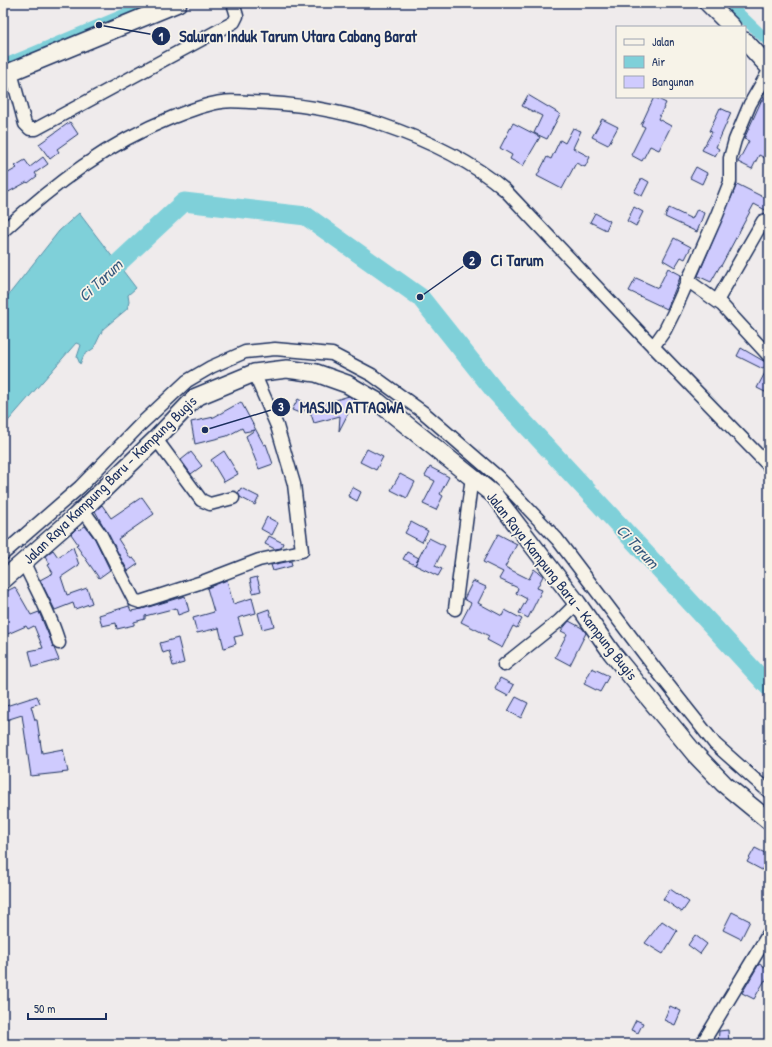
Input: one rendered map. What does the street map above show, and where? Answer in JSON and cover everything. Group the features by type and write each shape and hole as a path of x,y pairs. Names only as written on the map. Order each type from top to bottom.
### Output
{"street":[{"path":"178,3 7,74 25,124 30,129 36,129 234,22 237,16 233,3"},
{"path":"708,3 731,26"},
{"path":"746,42 769,67"},
{"path":"653,347 665,330 730,182 730,158 742,122 769,70"},
{"path":"3,231 42,196 98,155 154,124 198,107 223,101 262,102 347,114 403,132 465,161 487,175 505,190 653,347 769,466"},
{"path":"717,301 763,221 769,221"},
{"path":"687,280 717,301 743,326 769,356"},
{"path":"3,554 80,487 141,424 187,381 211,367 245,352 275,349 332,354 372,375 410,403 498,477 557,539 657,671 715,744 769,792"},
{"name":"Jalan Raya Kampung Baru - Kampung Bugis","path":"3,580 83,510 156,439 196,397 254,373 287,369 316,373 346,384 378,402 494,495 577,603 612,653 695,754 724,784 769,821"},
{"path":"83,510 101,535 134,600 140,602 199,583 259,560 302,551 294,484 277,426 254,373"},
{"path":"156,439 201,500 210,504 233,498"},
{"path":"455,609 472,476"},
{"path":"24,563 47,608 59,643"},
{"path":"504,666 559,621 577,603"},
{"path":"702,1044 769,933"}],"water":[{"path":"79,213 136,288 128,295 129,302 127,309 103,329 94,348 84,355 80,364 77,357 81,345 76,343 3,427 3,302 59,231"}],"building":[{"path":"528,95 560,114 547,139 534,133 542,116 522,106"},
{"path":"763,97 769,100 769,160 759,155 752,169 738,162 749,141 744,139"},
{"path":"654,98 666,103 658,119 671,126 659,150 650,146 642,161 631,155 645,127 641,125"},
{"path":"720,108 731,113 716,147 719,149 715,156 702,150 712,132 709,131"},
{"path":"602,119 618,127 608,145 592,137"},
{"path":"70,122 78,134 57,149 59,152 50,159 39,144"},
{"path":"513,123 540,137 523,166 510,159 512,155 500,148"},
{"path":"573,128 581,131 573,148 590,157 585,167 576,163 562,189 537,176 547,157 551,159 560,140 565,143"},
{"path":"43,157 48,164 35,173 37,176 28,183 27,182 3,195 3,176 17,168 15,166 25,160 30,167"},
{"path":"696,167 707,173 702,184 690,178"},
{"path":"642,178 649,182 642,196 634,192"},
{"path":"737,184 769,200 769,212 754,204 711,282 698,276"},
{"path":"634,207 643,212 636,226 627,221"},
{"path":"669,208 692,219 697,209 704,213 697,232 665,217"},
{"path":"595,213 610,221 606,230 590,222"},
{"path":"674,238 691,247 685,259 681,257 675,267 663,260"},
{"path":"668,268 681,275 667,309 629,291 636,278 658,288"},
{"path":"741,348 767,363 763,369 737,356"},
{"path":"769,365 769,394 757,388"},
{"path":"349,396 355,400 339,431 340,416 314,423 309,408"},
{"path":"298,399 307,404 302,414 292,410"},
{"path":"241,402 264,445 266,444 273,464 259,469 246,436 255,430 244,432 242,428 227,436 195,444 191,422 214,417"},
{"path":"367,449 383,457 376,470 360,462"},
{"path":"224,451 238,474 224,482 211,460"},
{"path":"191,452 202,466 191,474 181,460"},
{"path":"430,467 449,477 440,494 443,496 436,510 423,504 435,481 425,476"},
{"path":"400,474 415,482 407,498 391,490"},
{"path":"352,487 361,492 357,501 348,496"},
{"path":"241,488 259,497 255,505 240,497 238,493"},
{"path":"142,497 154,514 118,539 131,559 133,558 138,564 128,571 95,511 102,505 111,518"},
{"path":"267,517 278,523 272,535 261,529"},
{"path":"411,522 428,531 422,542 405,533"},
{"path":"85,526 95,539 110,570 99,578 76,545 78,544 71,534 77,528 79,530"},
{"path":"498,534 517,544 505,567 529,579 534,569 543,576 537,588 542,590 528,618 519,613 527,599 516,593 518,588 499,579 503,572 483,562"},
{"path":"269,536 283,543 281,548 275,549 265,544"},
{"path":"429,538 445,546 435,566 442,569 438,576 415,565"},
{"path":"73,547 79,565 61,577 67,595 87,588 92,603 75,609 73,603 55,610 40,580 53,573 45,556 53,550 58,557"},
{"path":"407,552 419,558 415,565 403,559"},
{"path":"291,561 292,566 273,571 271,565"},
{"path":"257,577 261,591 253,593 250,579"},
{"path":"227,580 233,604 252,598 256,613 238,618 243,635 234,637 236,644 224,648 219,628 197,633 193,618 214,612 207,588"},
{"path":"473,581 486,587 478,603 502,616 505,610 522,619 517,628 513,626 502,648 487,640 489,636 461,622 471,603 464,599"},
{"path":"15,587 31,615 39,612 59,660 33,667 29,651 43,648 34,626 28,629 26,626 3,636 3,593"},
{"path":"185,596 189,611 178,615 176,608 145,616 145,619 134,622 134,625 117,629 116,623 102,626 99,615 129,606 131,611 142,609"},
{"path":"269,609 274,626 262,629 258,613"},
{"path":"569,621 582,628 586,633 570,665 555,657 567,634 561,631"},
{"path":"178,638 184,663 173,666 169,651 163,653 160,643"},
{"path":"592,668 609,676 600,692 584,684"},
{"path":"500,678 514,685 508,696 495,689"},
{"path":"37,696 40,703 31,706 35,720 37,720 42,753 63,749 68,772 31,776 22,715 3,721 3,707"},
{"path":"516,697 528,703 521,718 508,711"},
{"path":"755,848 769,855 762,870 747,862"},
{"path":"670,889 689,902 682,912 663,899"},
{"path":"732,912 750,921 741,939 723,930"},
{"path":"662,921 677,931 663,954 645,943"},
{"path":"695,935 707,944 700,954 688,945"},
{"path":"759,964 769,969 769,982 765,980 754,999 742,993"},
{"path":"670,1006 681,1011 675,1025 664,1020"},
{"path":"636,1020 643,1023 638,1033 631,1030"},
{"path":"728,1030 729,1044 718,1044 719,1031"}],"waterway":[{"path":"3,65 151,3"},
{"path":"728,3 769,42"},
{"name":"Ci Tarum","path":"99,281 184,202 306,216 420,297 494,390 769,687"}],"place":[{"name":"Saluran Induk Tarum Utara Cabang Barat","path":"99,25"},
{"name":"Ci Tarum","path":"420,297"},
{"name":"MASJID ATTAQWA","path":"205,430"}]}
